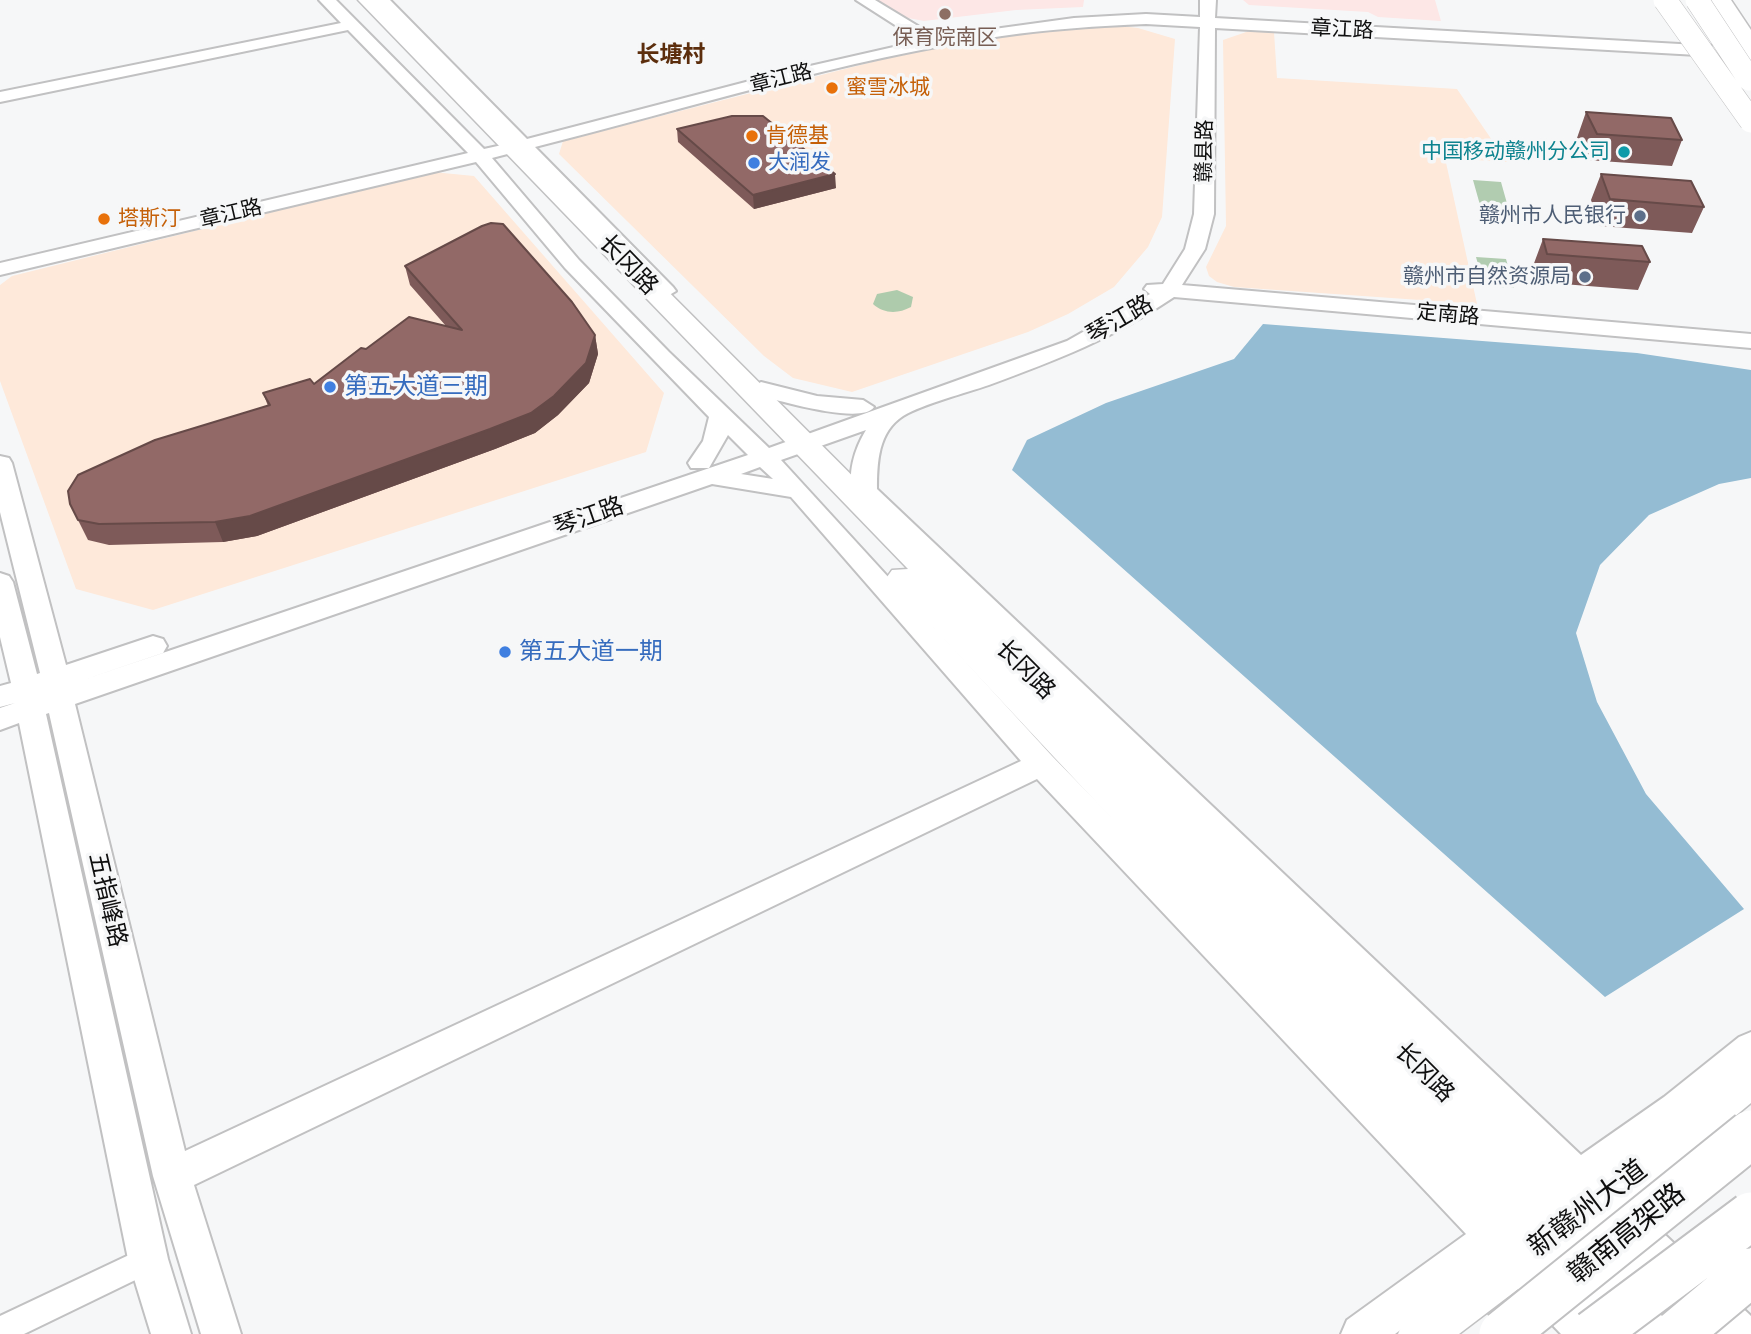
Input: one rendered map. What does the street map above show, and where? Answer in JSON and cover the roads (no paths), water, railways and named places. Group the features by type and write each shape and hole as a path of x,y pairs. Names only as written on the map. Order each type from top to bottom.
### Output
{"highway":[{"path":"1665,0 1751,121"},
{"path":"1682,0 1751,114"},
{"path":"1697,0 1751,83"},
{"path":"1721,0 1749,51"},
{"name":"赣南高架路","path":"1503,1334 1558,1220 1751,1134"},
{"path":"1591,1334 1751,1216"},
{"path":"1479,1334 1558,1220"},
{"path":"1672,1321 1751,1272"}],"main road":[{"path":"327,0 354,8"},
{"path":"381,0 498,145 572,264 661,357 722,413 785,443 865,490 1558,1220 1591,1334"},
{"path":"864,0 927,38"},
{"path":"1672,0 1751,136"},
{"path":"1713,0 1749,51"},
{"path":"0,97 354,8"},
{"name":"长冈路","path":"354,8 498,145 785,443 1558,1220 1672,1321"},
{"name":"章江路","path":"0,269 927,38 1092,20 1200,13 1749,51"},
{"name":"赣县路","path":"1171,252 1188,214 1200,13"},
{"name":"赣县路","path":"1157,283 1195,249 1204,214 1200,13"},
{"path":"498,145 761,389 785,443 799,491 1041,764 1248,983 1558,1220"},
{"name":"章江路","path":"0,259 498,145"},
{"name":"定南路","path":"1157,283 1751,341"},
{"name":"琴江路","path":"785,443 863,407 1064,336 1157,283"},
{"name":"琴江路","path":"28,698 785,443 894,412 1075,346 1133,315 1157,283"},
{"path":"761,389 817,403 863,407"},
{"path":"865,490 864,456 878,428 894,412"},
{"path":"722,413 704,470 799,491"},
{"name":"五指峰路","path":"0,463 28,698 221,1334"},
{"name":"五指峰路","path":"0,582 28,698 148,1259 171,1334"},
{"path":"172,1176 1041,764"},
{"path":"1361,1334 1558,1220 1677,1108 1751,1048"},
{"name":"新赣州大道","path":"1421,1334 1558,1220 1751,1078"},
{"name":"长冈路","path":"1558,1220 1626,1334"},
{"path":"1672,1321 1751,1240"},
{"path":"1672,1321 1741,1334 1751,1327"}],"street":[{"path":"0,1331 148,1259"}],"water":[{"path":"1263,324 1637,353 1751,370 1751,478 1719,484 1649,515 1600,565 1576,633 1597,702 1646,794 1744,909 1605,997 1012,470 1027,440 1106,403 1234,359"}],"place":[{"name":"保育院南区","path":"945,14"},
{"name":"蜜雪冰城","path":"832,88"},
{"name":"肯德基","path":"752,136"},
{"name":"中国移动赣州分公司","path":"1624,152"},
{"name":"大润发","path":"754,163"},
{"name":"赣州市人民银行","path":"1640,216"},
{"name":"塔斯汀","path":"104,219"},
{"name":"赣州市自然资源局","path":"1585,277"},
{"name":"第五大道三期","path":"330,387"},
{"name":"第五大道一期","path":"505,652"}],"district":[{"name":"长塘村","path":"671,55"}]}
